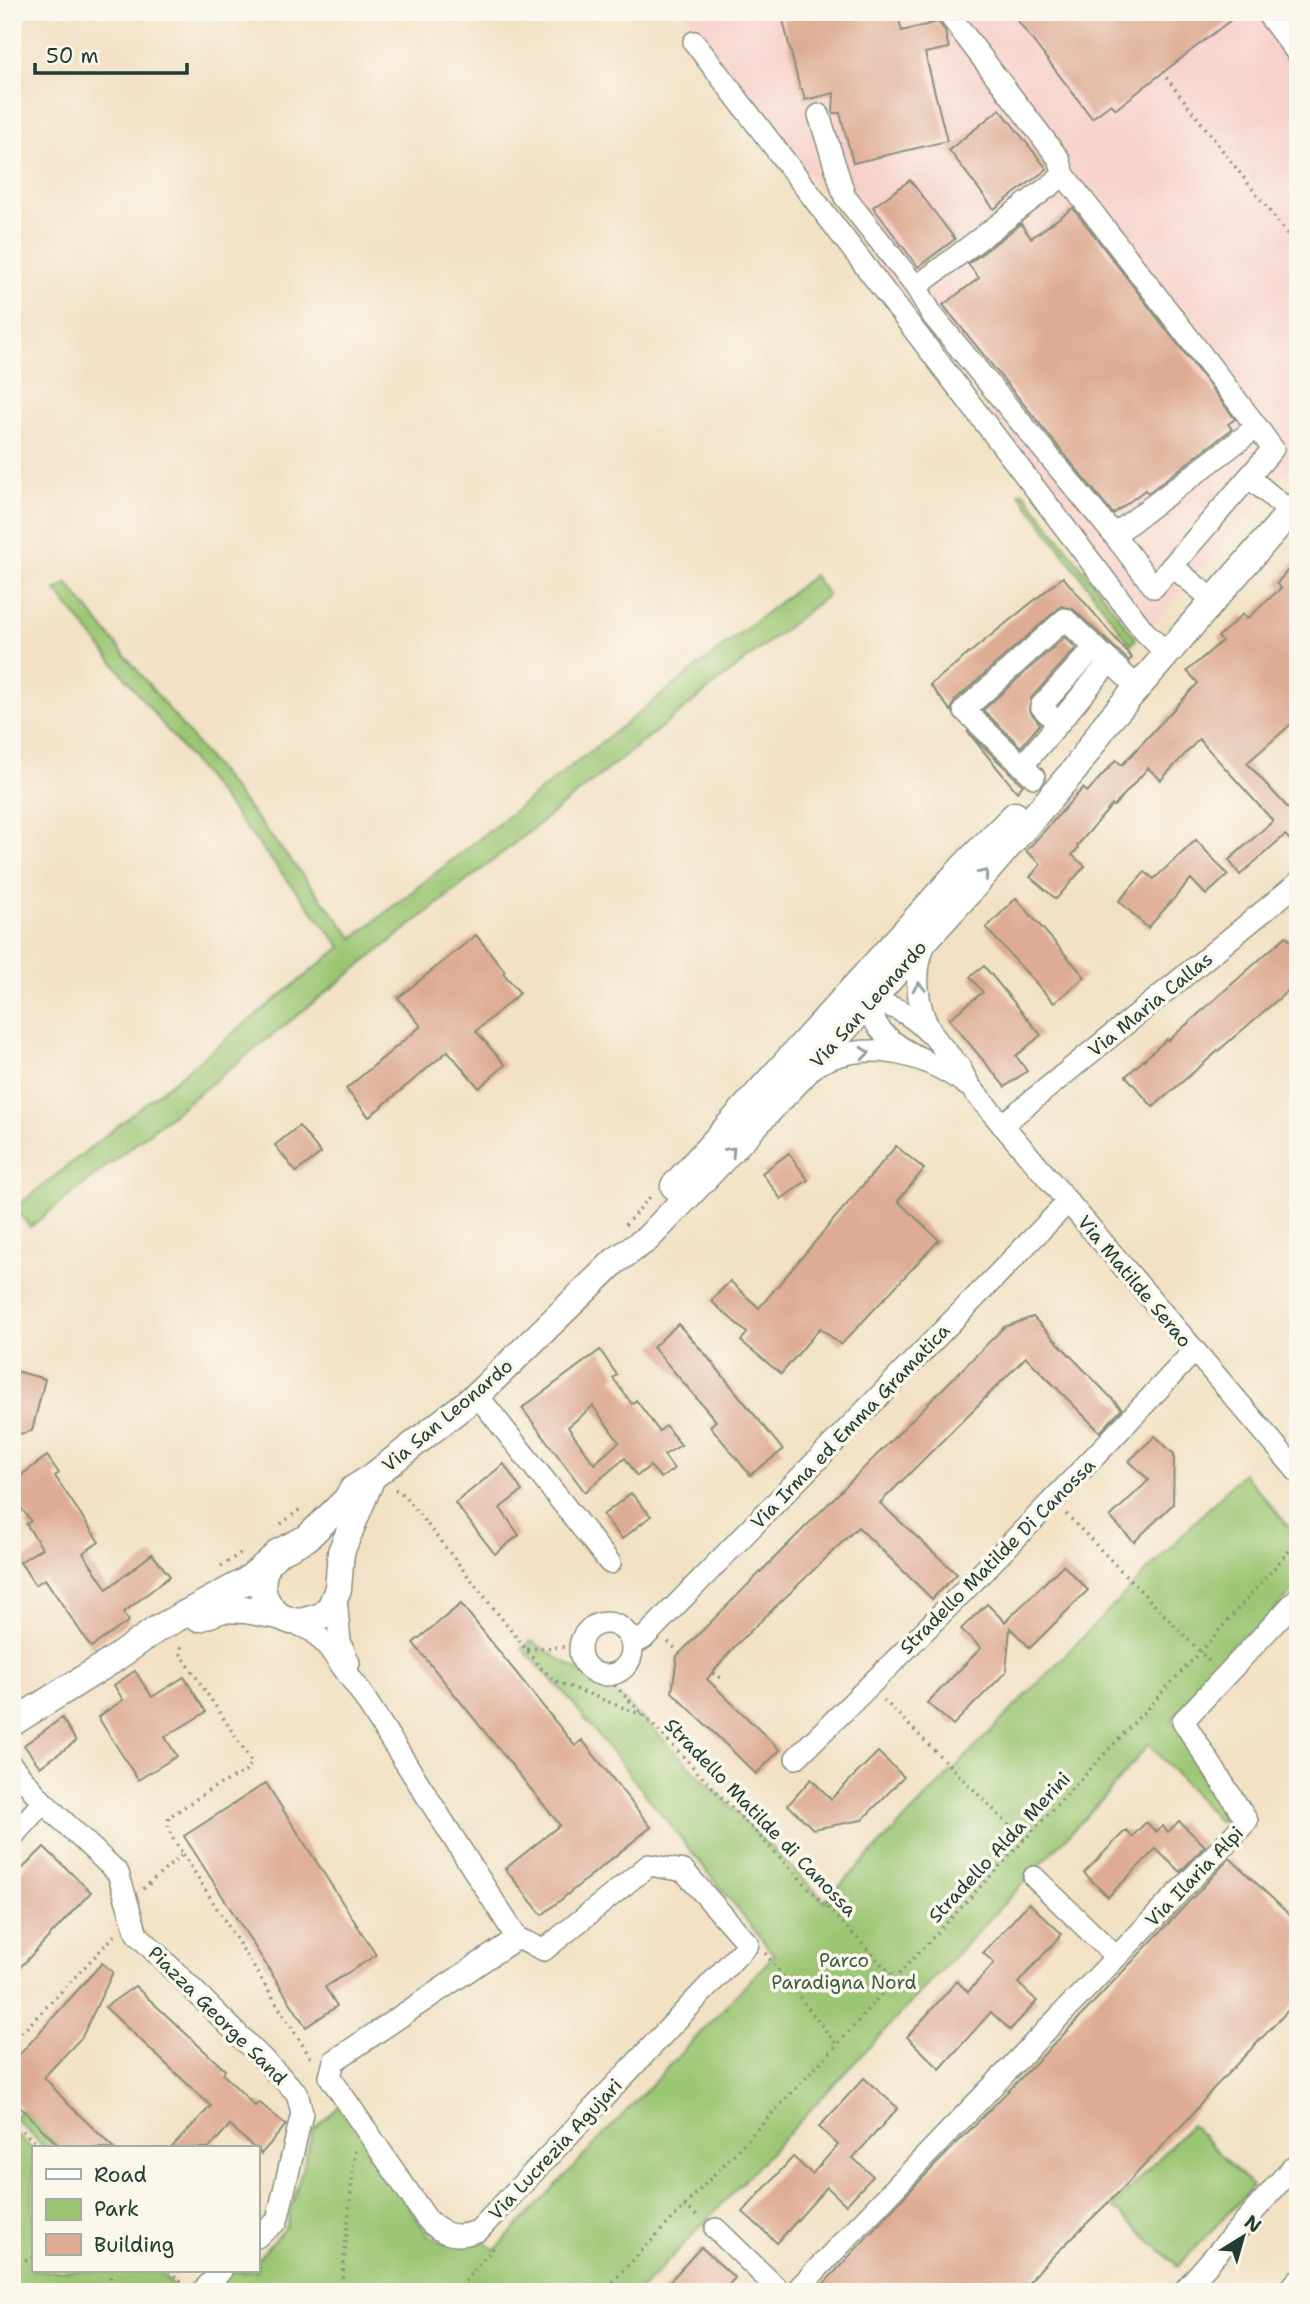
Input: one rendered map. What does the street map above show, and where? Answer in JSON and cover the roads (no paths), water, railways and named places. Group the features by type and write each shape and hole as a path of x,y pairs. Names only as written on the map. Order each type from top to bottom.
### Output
{"main road":[{"name":"Via San Leonardo","path":"611,1265 633,1233 964,866 1070,756 1105,725 1138,688 1213,600 1287,505"},
{"name":"Via San Leonardo","path":"279,1545 307,1538 346,1500 353,1489 477,1395 611,1265 647,1239 931,935 1076,768 1105,725"},
{"path":"157,1629 190,1622 223,1609 245,1610 302,1622 322,1616 337,1589 341,1552 372,1477"},
{"path":"12,1723 110,1662 157,1629 246,1581 279,1545 317,1549 335,1567 337,1589"},
{"path":"279,1545 264,1572 262,1584 270,1607 285,1618"}],"street":[{"path":"819,115 845,197 916,287 933,316 1154,587 1273,449 1064,175 1059,159 947,12"},
{"path":"1266,12 1298,54"},
{"path":"694,42 1144,631 1167,654"},
{"path":"916,287 1064,175"},
{"path":"1114,536 1256,427"},
{"path":"1249,477 1287,505"},
{"path":"1172,566 1213,600"},
{"path":"1102,654 1028,771 964,710 1065,619 1138,688"},
{"path":"769,1080 808,1053 852,1005 869,1003 871,984 932,916 964,866"},
{"name":"Via Maria Callas","path":"1002,1125 1298,883"},
{"name":"Via Matilde Serao","path":"931,935 921,954 918,990 925,1019 938,1042"},
{"name":"Via Matilde Serao","path":"972,1089 899,1047 880,1030 872,1018 869,1003 886,1005 904,1012 921,1024 938,1042 1002,1125 1298,1472"},
{"name":"Via Matilde Serao","path":"802,1076 820,1063 858,1053 888,1052 924,1060"},
{"name":"Via Irma ed Emma Gramatica","path":"629,1636 639,1641 653,1629 1068,1202"},
{"name":"Stradello Matilde Di Canossa","path":"796,1758 1052,1500 1194,1351"},
{"path":"477,1395 610,1563"},
{"path":"337,1589 340,1642 360,1691"},
{"name":"Via Ilaria Alpi","path":"795,2292 1247,1821 1183,1721 1298,1598"},
{"path":"285,1618 314,1632 329,1648 360,1691 517,1938"},
{"path":"611,1623 620,1626 629,1636 632,1647 628,1665 618,1672 605,1675 587,1668 579,1646 583,1635 597,1624 611,1623"},
{"name":"Piazza George Sand","path":"12,1766 43,1802 118,1873 137,1934 298,2093 302,2113 277,2221 259,2235"},
{"path":"12,1837 43,1802"},
{"name":"Via Lucrezia Agujari","path":"649,1865 684,1871 748,1944 479,2230 469,2234 445,2234 435,2228 330,2077 334,2061 517,1938 544,1950 649,1865"},
{"path":"1034,1877 1116,1957"},
{"path":"1183,2292 1291,2169"},
{"path":"716,2229 780,2292"},
{"path":"202,2292 220,2272"},
{"path":"1288,2292 1298,2280"}],"park label":[{"name":"Parco Paradigna Nord","path":"844,1971"}]}
